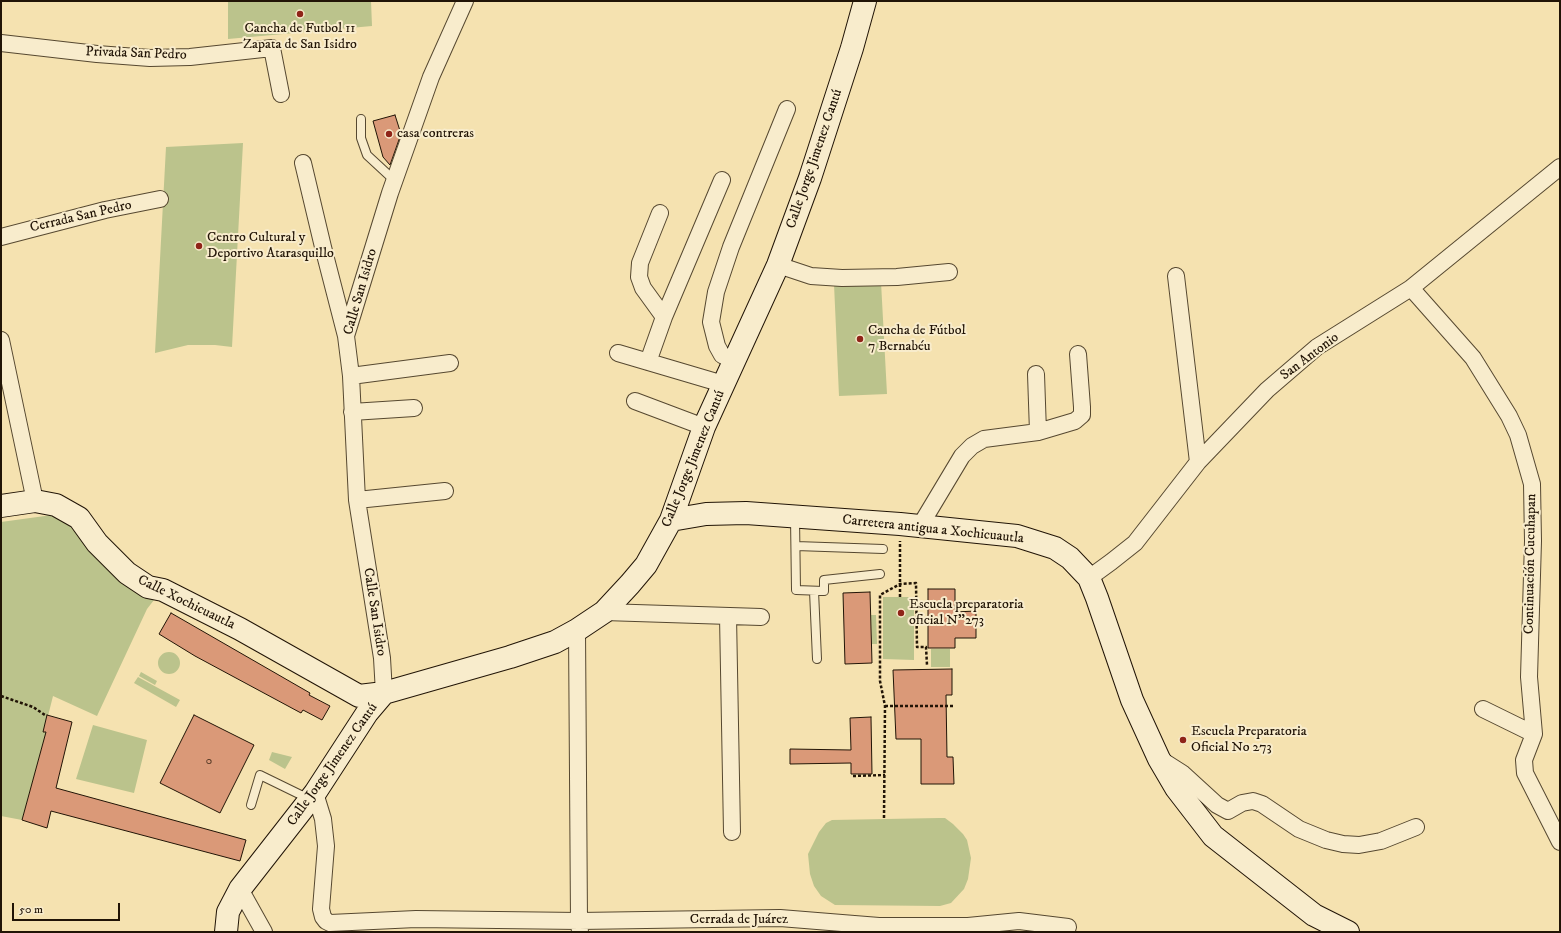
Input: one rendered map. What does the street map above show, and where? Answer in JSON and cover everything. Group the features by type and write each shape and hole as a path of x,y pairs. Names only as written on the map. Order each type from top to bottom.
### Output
{"main road":[{"name":"Calle Jorge Jimenez Cantú","path":"226,932 228,912 240,889 311,797 367,713 384,693 510,657 555,642 577,630 604,612 646,565 671,520 704,427 778,266 810,178 852,48 865,1"},
{"name":"Calle Xochicuautla","path":"1,506 35,501 56,505 79,518 97,543 127,572 148,586 170,593 240,629 360,696 384,693"},
{"name":"Carretera antigua a Xochicuautla","path":"671,520 706,514 746,513 795,518 910,525 1017,536 1055,548 1070,558 1089,578 1132,700 1159,759 1176,788 1213,836 1314,915 1348,932"}],"street":[{"name":"Calle San Isidro","path":"384,693 382,665 357,500 351,376 346,336 394,180 431,77 465,1"},
{"name":"Privada San Pedro","path":"1,43 97,54 150,58 190,57 272,48 281,94"},
{"path":"734,362 722,355 717,346 712,322 716,292 731,248 787,109"},
{"path":"303,163 346,336"},
{"name":"San Antonio","path":"1089,578 1135,543 1198,462 1267,390 1317,347 1411,288 1560,167"},
{"path":"648,362 664,317 722,180"},
{"name":"Cerrada San Pedro","path":"1,237 105,210 160,199"},
{"path":"660,212 640,263 638,277 643,288 664,317"},
{"path":"778,266 811,276 842,278 897,277 949,272"},
{"path":"1176,276 1198,462"},
{"name":"Continuación Cucuhapan","path":"1411,288 1473,358 1509,416 1518,435 1532,484 1533,541 1529,677 1534,734 1524,760 1525,773 1560,842"},
{"path":"1,340 35,501"},
{"path":"618,353 723,384"},
{"path":"910,525 962,456 972,446 984,439 1038,432 1075,421 1082,415 1078,354"},
{"path":"351,376 450,363"},
{"path":"1036,374 1038,432"},
{"path":"635,401 704,427"},
{"path":"352,412 414,408"},
{"path":"357,500 445,491"},
{"path":"604,612 761,617"},
{"path":"728,616 732,832"},
{"path":"577,630 579,927"},
{"path":"1483,709 1534,734"},
{"path":"1159,759 1182,773 1217,805 1228,811 1242,803 1253,801 1262,804 1299,829 1326,840 1343,844 1358,845 1381,841 1416,827"},
{"name":"Cerrada de Juárez","path":"311,797 323,819 326,846 321,909 326,922 334,923 416,919 579,927 780,918 883,929 968,926 1019,921 1068,927"},
{"path":"240,889 264,932"}],"lane":[{"path":"361,119 361,138 367,155 394,180"},
{"path":"795,518 796,590 824,591 824,580 880,574"},
{"path":"796,546 884,550"},
{"path":"814,591 817,659"},
{"path":"251,805 260,775 301,795 311,797"}],"path":[{"path":"900,597 900,584 910,525"},
{"path":"884,818 885,706 880,681 880,595 900,584 916,583 917,647 926,647 927,665"},
{"path":"1,696 33,707 45,715"},
{"path":"885,706 955,706"},
{"path":"853,776 885,774"}],"green space":[{"name":"Cancha de Futbol 11 Zapata de San Isidro","path":"228,1 371,1 372,26 228,39"},
{"name":"Centro Cultural y Deportivo Atarasquillo","path":"243,143 232,347 215,345 188,345 155,353 166,147"},
{"name":"Cancha de Fútbol 7 Bernabéu","path":"881,282 887,394 839,396 834,284"},
{"path":"52,515 67,523 101,561 131,587 154,600 147,609 97,716 53,696 44,732 68,738 43,743 22,820 1,816 1,522"},
{"path":"883,597 914,597 914,660 883,659"},
{"path":"871,615 876,615 877,644 872,644"},
{"path":"931,649 950,649 950,667 931,667"},
{"path":"169,652 177,655 180,663 177,671 169,674 161,671 158,663 161,655"},
{"path":"141,672 157,681 155,685 139,676"},
{"path":"138,677 180,700 176,707 134,683"},
{"path":"93,725 147,740 134,793 76,779"},
{"path":"272,752 292,757 285,769 269,760"},
{"path":"945,818 963,834 967,840 971,858 968,879 964,889 951,903 940,906 835,905 821,896 814,886 810,874 808,854 819,832 826,823 832,820"}],"building":[{"name":"casa contreras","path":"395,115 401,134 390,165 383,157 373,121"},
{"path":"928,589 955,589 955,612 976,611 976,638 955,638 955,648 928,648"},
{"path":"870,592 872,663 845,664 843,593"},
{"path":"171,613 330,706 322,720 303,710 301,713 195,656 159,634"},
{"path":"952,669 952,695 946,695 947,757 953,757 954,784 921,784 921,739 896,739 893,670"},
{"path":"47,715 72,722 56,788 246,840 240,861 51,811 47,828 22,820 46,732 43,732"},
{"path":"194,715 254,745 220,813 160,783"},
{"path":"871,717 872,774 851,774 851,763 790,764 790,749 851,750 850,718"}],"place":[{"name":"Cancha de Futbol 11 Zapata de San Isidro","path":"300,14"},
{"name":"casa contreras","path":"389,134"},
{"name":"Centro Cultural y Deportivo Atarasquillo","path":"199,246"},
{"name":"Cancha de Fútbol 7 Bernabéu","path":"860,339"},
{"name":"Escuela preparatoria oficial N\"273","path":"901,613"},
{"name":"Escuela Preparatoria Oficial No 273","path":"1183,740"}]}
